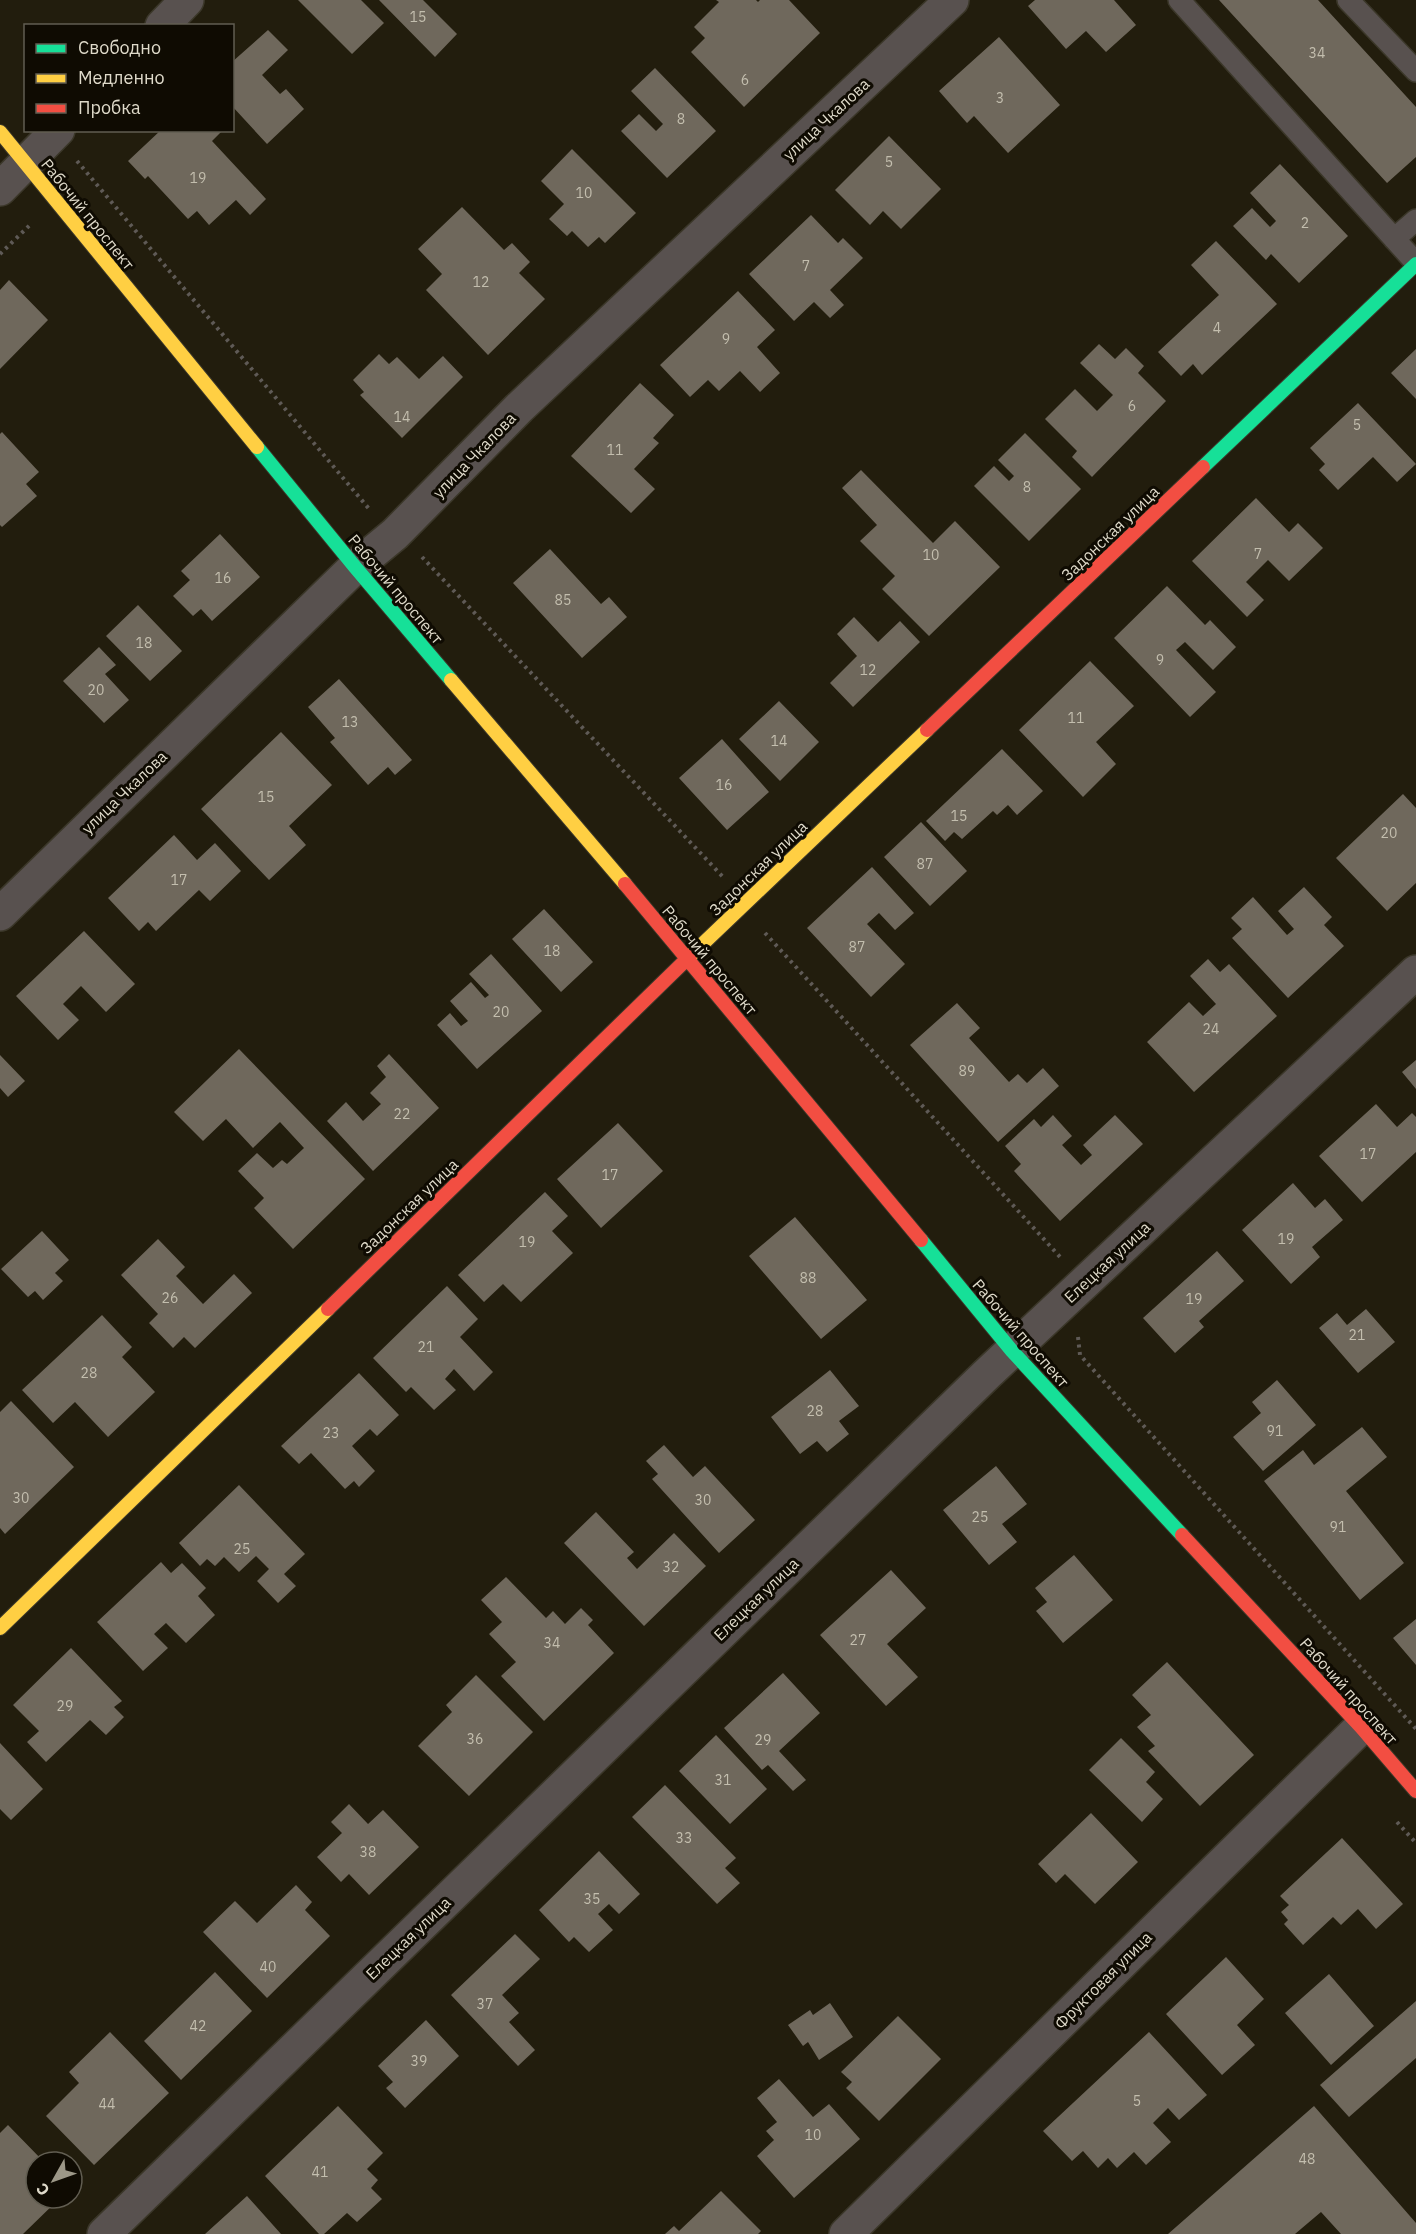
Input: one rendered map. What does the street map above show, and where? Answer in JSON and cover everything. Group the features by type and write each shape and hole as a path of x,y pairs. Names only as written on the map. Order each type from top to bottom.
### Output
{"street":[{"path":"164,24 187,0"},
{"name":"улица Чкалова","path":"0,914 355,567 395,534 519,408 952,0"},
{"name":"Рабочий проспект","path":"0,132 355,567 688,958 1012,1351 1361,1727 1416,1791"},
{"path":"0,189 56,132"},
{"name":"Задонская улица","path":"0,1628 688,958 1416,264"},
{"name":"Елецкая улица","path":"104,2234 1012,1351 1416,972"},
{"name":"Фруктовая улица","path":"846,2234 1361,1727"}],"lane":[{"path":"1179,0 1416,264"},
{"path":"1348,0 1416,71"},
{"path":"1394,239 1416,220"}],"path":[{"path":"77,161 377,518 439,574 733,887 753,920 1070,1267 1080,1355 1416,1729"},
{"path":"0,254 56,201"}],"building":[{"path":"298,0 361,0 384,23 352,54"},
{"path":"379,0 423,0 457,34 435,57"},
{"path":"716,0 756,0 758,2 760,0 789,0 820,33 744,107 691,52 705,38 694,27 719,2"},
{"path":"1035,0 1114,0 1136,25 1106,52 1086,31 1066,49 1028,6"},
{"path":"1219,0 1318,0 1416,107 1416,157 1387,183"},
{"path":"268,30 288,50 262,75 280,94 286,89 304,109 267,144 234,108 234,60"},
{"path":"999,37 1060,105 1008,153 974,116 967,123 939,91"},
{"path":"655,68 716,131 667,178 621,131 639,114 656,131 663,124 631,91"},
{"path":"159,132 221,132 212,141 266,199 250,215 236,200 209,225 197,211 188,219 148,176 145,179 128,161"},
{"path":"889,136 941,189 901,229 883,211 870,225 835,190"},
{"path":"572,149 636,213 605,243 599,237 588,247 572,231 567,236 549,219 564,204 541,181"},
{"path":"1280,164 1348,236 1299,283 1271,254 1266,260 1233,226 1252,208 1270,227 1276,221 1250,193"},
{"path":"462,207 504,250 512,243 530,262 519,273 545,299 488,355 426,290 442,274 418,249"},
{"path":"811,215 838,243 843,238 863,258 830,290 844,305 830,318 814,302 794,321 749,274"},
{"path":"1216,241 1277,304 1202,375 1193,364 1181,376 1158,352 1219,295 1191,265"},
{"path":"9,280 48,320 0,369 0,290"},
{"path":"738,291 775,330 757,347 780,373 760,392 740,371 719,391 708,380 690,397 660,365"},
{"path":"1099,344 1115,359 1126,348 1144,366 1138,373 1166,401 1092,477 1072,457 1077,451 1045,419 1075,389 1097,411 1113,395 1080,363"},
{"path":"1416,349 1416,399 1391,373"},
{"path":"379,354 389,364 397,357 419,379 443,356 463,377 402,438 360,395 364,392 353,380"},
{"path":"640,383 674,415 653,438 659,443 634,469 655,489 631,513 571,456"},
{"path":"1358,403 1416,464 1397,482 1373,457 1338,490 1319,470 1325,464 1310,448"},
{"path":"2,432 39,472 26,484 37,496 2,527 0,525 0,434"},
{"path":"1025,433 1081,489 1029,541 974,486 994,466 1009,481 1014,476 998,460"},
{"path":"861,470 933,543 955,521 1000,567 929,636 882,589 895,576 860,541 877,525 842,488"},
{"path":"1256,498 1289,532 1298,523 1323,548 1289,581 1268,560 1246,582 1264,600 1247,617 1192,561"},
{"path":"220,534 260,577 212,621 201,609 193,616 173,596 190,580 181,571"},
{"path":"550,549 601,604 609,597 627,617 582,658 513,583"},
{"path":"1167,586 1205,625 1210,620 1236,647 1213,670 1185,642 1176,650 1216,692 1190,717 1114,638"},
{"path":"138,605 182,651 150,681 106,636"},
{"path":"854,617 878,642 900,621 920,642 853,707 830,683 857,656 837,634"},
{"path":"99,647 116,665 105,674 129,700 104,723 63,681"},
{"path":"1090,661 1134,706 1096,742 1116,764 1083,797 1019,730"},
{"path":"339,679 412,760 395,775 388,767 368,785 330,742 335,738 308,707"},
{"path":"779,701 819,742 780,781 739,739"},
{"path":"281,732 332,785 289,826 306,845 269,880 201,809"},
{"path":"722,739 769,792 727,830 679,778"},
{"path":"1002,749 1043,791 1017,815 1008,805 997,815 993,811 962,839 954,832 945,841 926,821"},
{"path":"1403,794 1416,808 1416,883 1387,911 1336,858"},
{"path":"921,822 967,871 930,906 884,857"},
{"path":"174,835 197,860 215,843 241,871 210,901 199,890 156,931 148,922 139,931 108,898"},
{"path":"872,867 914,913 895,930 879,913 867,924 905,964 871,997 807,928"},
{"path":"1304,887 1332,917 1324,925 1344,946 1288,998 1232,938 1242,929 1231,918 1253,897 1287,935 1294,929 1278,911"},
{"path":"544,909 593,962 561,992 512,939"},
{"path":"84,931 135,984 106,1012 81,986 63,1004 79,1020 58,1040 16,996"},
{"path":"491,954 542,1011 477,1069 437,1025 450,1013 461,1026 468,1021 450,1001 471,982 485,998 489,995 469,974"},
{"path":"1208,959 1220,972 1229,964 1277,1016 1194,1092 1147,1042 1189,1002 1203,1016 1216,1004 1190,976"},
{"path":"957,1003 980,1028 969,1038 1009,1082 1018,1074 1027,1083 1043,1068 1059,1086 998,1142 910,1045"},
{"path":"239,1049 365,1179 293,1249 254,1208 264,1198 238,1171 257,1153 273,1168 282,1160 287,1164 304,1148 280,1122 253,1148 226,1119 203,1141 174,1112"},
{"path":"389,1054 439,1108 373,1171 327,1121 346,1102 363,1121 381,1104 370,1093 386,1077 377,1066"},
{"path":"0,1055 25,1081 8,1097 0,1088"},
{"path":"1416,1060 1416,1089 1402,1072"},
{"path":"1376,1104 1397,1127 1412,1113 1416,1117 1416,1152 1362,1202 1319,1156"},
{"path":"1053,1115 1072,1136 1062,1145 1081,1165 1092,1155 1083,1145 1115,1115 1143,1144 1060,1221 1014,1171 1021,1164 1005,1146 1034,1119 1041,1127"},
{"path":"618,1123 663,1171 601,1228 557,1179"},
{"path":"1293,1183 1315,1208 1325,1199 1343,1220 1312,1247 1320,1257 1291,1284 1242,1230"},
{"path":"545,1192 568,1216 552,1231 573,1253 521,1302 503,1284 484,1302 458,1275"},
{"path":"795,1217 867,1300 821,1339 749,1256"},
{"path":"42,1231 69,1260 55,1273 63,1281 43,1300 35,1291 28,1297 1,1269"},
{"path":"158,1239 185,1267 176,1276 203,1304 234,1274 252,1293 195,1348 184,1337 173,1348 149,1323 158,1314 121,1275"},
{"path":"1217,1251 1244,1281 1199,1321 1204,1327 1175,1353 1143,1318"},
{"path":"447,1286 478,1319 460,1337 493,1372 474,1391 454,1369 445,1379 456,1390 434,1410 411,1387 406,1392 373,1358"},
{"path":"1366,1309 1395,1342 1358,1373 1319,1328 1337,1313 1347,1325"},
{"path":"102,1315 132,1347 122,1357 155,1392 108,1437 75,1402 53,1423 22,1390"},
{"path":"830,1370 859,1406 839,1421 849,1434 827,1452 817,1441 800,1454 771,1417"},
{"path":"359,1373 399,1415 377,1436 370,1429 352,1446 375,1471 359,1487 354,1481 345,1489 311,1453 299,1464 281,1446"},
{"path":"1277,1380 1316,1425 1263,1471 1233,1437 1261,1413 1252,1402"},
{"path":"11,1401 74,1467 5,1534 0,1528 0,1412"},
{"path":"1362,1427 1387,1457 1346,1491 1404,1563 1360,1600 1264,1481 1303,1450 1314,1465"},
{"path":"664,1445 693,1477 705,1466 755,1520 719,1553 652,1479 658,1474 646,1461"},
{"path":"996,1466 1027,1504 1002,1524 1017,1542 989,1565 943,1510"},
{"path":"239,1485 305,1554 284,1574 296,1586 278,1603 257,1581 269,1569 256,1556 239,1572 224,1557 215,1566 207,1559 200,1566 179,1543"},
{"path":"596,1512 634,1552 627,1558 637,1569 674,1533 706,1566 644,1626 564,1543"},
{"path":"1074,1555 1113,1600 1063,1643 1036,1611 1047,1602 1035,1588"},
{"path":"161,1562 171,1573 182,1563 206,1588 198,1596 215,1615 186,1643 166,1623 154,1634 168,1648 143,1671 97,1622"},
{"path":"891,1570 926,1608 887,1644 918,1677 886,1706 820,1635"},
{"path":"506,1577 546,1618 553,1611 565,1624 581,1608 593,1620 588,1625 614,1653 544,1721 501,1676 516,1662 489,1634 502,1622 481,1600"},
{"path":"1416,1619 1416,1665 1393,1638"},
{"path":"71,1648 122,1701 114,1707 124,1717 106,1735 90,1720 46,1762 27,1742 39,1731 13,1705"},
{"path":"1167,1662 1254,1755 1200,1806 1148,1751 1155,1746 1137,1727 1151,1715 1132,1695"},
{"path":"783,1673 820,1713 779,1751 806,1780 793,1791 768,1765 762,1770 724,1728"},
{"path":"476,1675 533,1732 469,1796 418,1746 452,1712 446,1705"},
{"path":"716,1735 767,1789 730,1824 679,1771"},
{"path":"1121,1738 1155,1772 1146,1782 1163,1799 1142,1822 1089,1770"},
{"path":"0,1743 43,1789 11,1820 0,1809"},
{"path":"665,1785 736,1858 725,1868 740,1883 717,1904 632,1817"},
{"path":"349,1804 368,1824 383,1810 419,1847 369,1895 349,1874 341,1882 317,1857 342,1833 331,1822"},
{"path":"1091,1813 1138,1862 1095,1904 1065,1874 1056,1883 1038,1864"},
{"path":"1342,1838 1403,1904 1376,1929 1358,1909 1341,1925 1333,1917 1303,1945 1284,1924 1288,1920 1281,1912 1289,1905 1280,1896"},
{"path":"599,1851 640,1894 619,1914 609,1904 598,1914 613,1930 589,1952 574,1937 569,1942 539,1910"},
{"path":"296,1885 312,1902 305,1910 330,1936 267,1998 203,1932 235,1901 257,1923"},
{"path":"515,1934 540,1959 502,1995 519,2013 509,2022 535,2050 518,2066 451,1995"},
{"path":"1226,1957 1264,1999 1237,2025 1255,2045 1222,2075 1166,2014"},
{"path":"215,1972 252,2011 181,2080 144,2041"},
{"path":"1329,1974 1374,2026 1331,2065 1285,2013"},
{"path":"1416,2001 1416,2058 1349,2117 1320,2085"},
{"path":"830,2003 853,2037 819,2060 808,2042 803,2046 788,2025 810,2010 813,2015"},
{"path":"898,2016 941,2059 879,2121 846,2088 852,2082 841,2072"},
{"path":"426,2020 459,2056 405,2108 386,2088 393,2082 378,2066"},
{"path":"110,2032 169,2093 94,2165 84,2155 84,2150 79,2150 46,2116 79,2083 69,2072"},
{"path":"1149,2032 1207,2095 1179,2120 1168,2108 1153,2123 1171,2142 1146,2165 1134,2152 1117,2168 1108,2158 1098,2168 1083,2151 1072,2161 1043,2131"},
{"path":"779,2079 813,2117 829,2104 860,2139 794,2198 757,2156 774,2140 766,2131 777,2122 757,2098"},
{"path":"338,2106 383,2153 367,2169 378,2180 371,2188 382,2199 357,2222 347,2213 324,2234 319,2234 265,2176"},
{"path":"1314,2106 1416,2223 1416,2234 1341,2234 1321,2212 1295,2234 1168,2234"},
{"path":"8,2125 32,2150 24,2150 24,2210 48,2210 23,2234 0,2234 0,2133"},
{"path":"721,2191 761,2231 758,2234 665,2234 674,2226 679,2231"},
{"path":"247,2196 281,2234 205,2234"}],"traffic: fast":[{"path":"1203,467 1416,264"},
{"path":"257,447 451,680"},
{"path":"921,1240 1012,1351 1182,1535"}],"traffic: slow":[{"path":"0,132 257,447"},
{"path":"451,680 625,884"},
{"path":"690,956 927,730"},
{"path":"0,1628 328,1309"}],"traffic: jam":[{"path":"927,730 1203,467"},
{"path":"625,884 921,1240"},
{"path":"328,1309 690,956"},
{"path":"1182,1535 1361,1727 1416,1791"}]}
